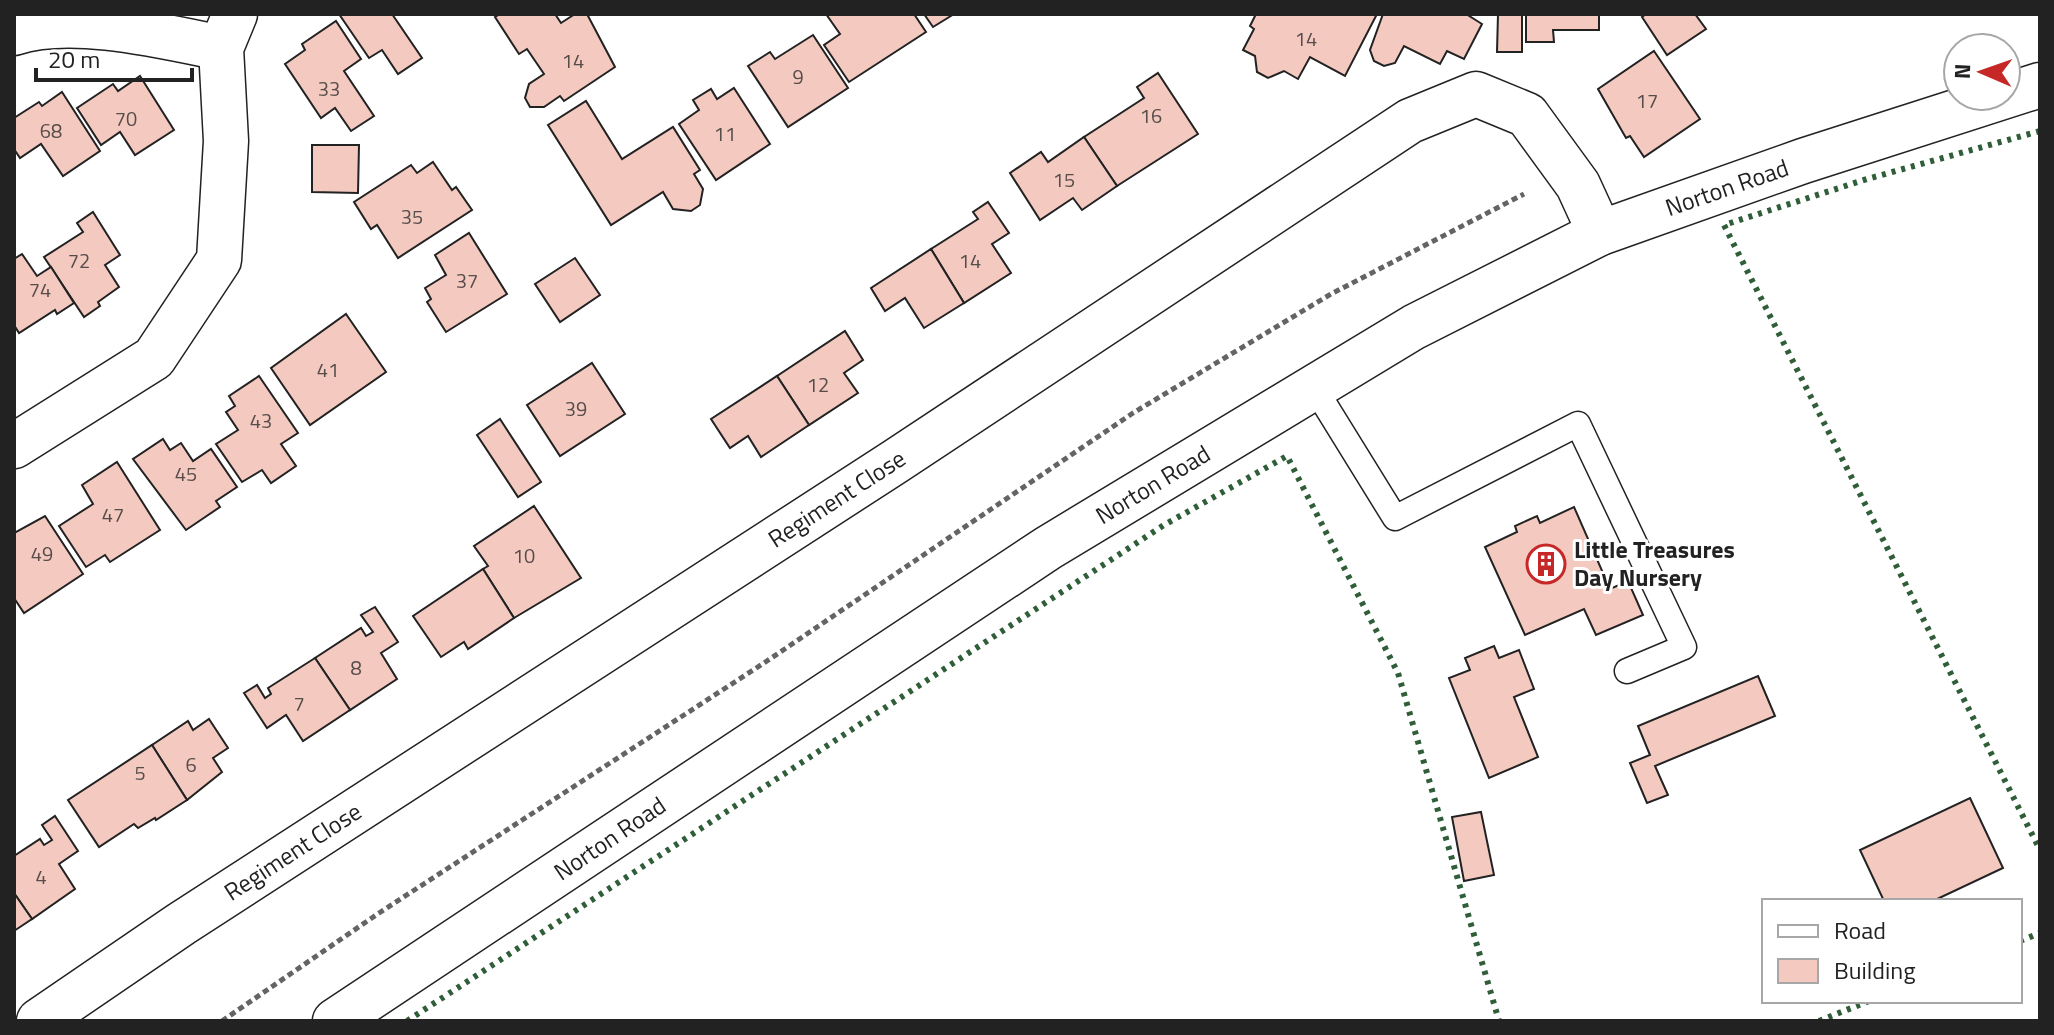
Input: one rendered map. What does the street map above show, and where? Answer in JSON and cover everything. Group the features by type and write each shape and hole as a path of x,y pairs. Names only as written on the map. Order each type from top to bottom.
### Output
{"street":[{"path":"14,446 154,358 219,260 226,141 228,31 25,25"},
{"name":"Norton Road","path":"335,1021 1048,548 1414,327 1600,233 1803,161 2040,85"},
{"name":"Regiment Close","path":"39,1021 181,924 751,556 1410,121 1476,94 1527,115 1578,185 1600,233"}],"lane":[{"path":"1314,387 1395,518 1578,424 1684,647 1627,671"}],"path":[{"path":"222,1021 379,913 764,663 1133,413 1331,294 1546,183 1578,185"}],"building":[{"path":"339,14 392,14 422,58 398,74 382,50 369,58"},
{"path":"500,14 555,14 561,23 575,14 587,14 615,67 564,101 560,96 544,107 530,107 525,98 529,84 544,74 527,49 519,54 495,17"},
{"path":"826,14 914,14 926,32 849,82 824,45 840,34"},
{"path":"924,14 954,14 933,27"},
{"path":"1256,14 1377,14 1345,76 1310,57 1298,79 1284,71 1268,78 1257,72 1255,56 1243,50 1254,29 1250,26"},
{"path":"1383,14 1466,14 1482,24 1464,59 1447,51 1440,64 1404,46 1395,63 1384,66 1374,61 1370,50"},
{"path":"1498,14 1522,14 1522,52 1497,52"},
{"path":"1526,14 1599,14 1599,30 1553,30 1554,42 1526,42"},
{"path":"1646,14 1695,14 1706,29 1667,55 1642,17"},
{"path":"336,21 361,59 344,71 374,116 351,131 335,108 321,118 285,64 305,50 302,44"},
{"path":"813,35 848,88 788,127 748,66 770,52 775,59"},
{"path":"1654,51 1700,119 1644,157 1630,136 1626,138 1598,89"},
{"path":"1158,73 1198,134 1117,186 1084,137 1144,98 1137,87"},
{"path":"140,76 174,130 135,155 120,132 101,145 77,108 113,84 118,91"},
{"path":"734,88 770,144 716,180 679,124 699,110 693,100 711,89 717,99"},
{"path":"62,92 100,151 63,176 41,144 20,158 14,149 14,118 39,102 42,106"},
{"path":"586,101 622,159 673,127 700,170 694,174 703,189 700,205 691,211 673,209 663,192 611,225 548,125"},
{"path":"1084,137 1117,186 1082,210 1073,198 1040,220 1010,173 1041,152 1048,162"},
{"path":"312,145 359,145 358,193 312,192"},
{"path":"433,162 452,190 456,187 472,210 398,258 377,225 371,229 354,202 411,165 417,173"},
{"path":"988,202 1009,233 992,244 1011,273 964,303 931,249 978,219 973,212"},
{"path":"93,212 120,255 105,265 119,287 84,317 44,257 83,232 77,223"},
{"path":"469,233 507,294 446,332 427,302 431,299 425,288 446,275 435,255"},
{"path":"931,249 964,303 924,328 905,298 885,311 871,288"},
{"path":"22,254 37,276 51,267 74,303 57,314 55,310 19,333 14,325 14,259"},
{"path":"575,258 600,295 560,322 535,284"},
{"path":"346,314 386,372 310,425 271,368"},
{"path":"845,331 863,360 844,373 858,393 809,425 777,376"},
{"path":"592,363 625,414 560,456 527,405"},
{"path":"259,376 298,433 281,444 296,466 271,483 262,470 242,482 216,444 238,430 226,412 235,406 229,396"},
{"path":"777,376 809,425 761,457 748,436 730,448 711,419"},
{"path":"500,419 541,482 518,497 477,435"},
{"path":"163,439 170,450 181,443 193,461 211,449 237,487 216,501 220,507 186,530 133,459"},
{"path":"117,462 160,530 110,562 105,555 86,567 59,526 93,504 82,485"},
{"path":"534,506 581,578 514,618 483,569 488,566 474,546"},
{"name":"Little Treasures Day Nursery","path":"1574,507 1610,589 1628,581 1643,615 1596,635 1584,609 1525,635 1485,547 1517,532 1515,526 1537,516 1540,523"},
{"path":"45,516 83,574 24,613 14,598 14,533"},
{"path":"483,569 514,618 468,649 464,642 441,657 413,616"},
{"path":"375,607 398,642 381,653 397,679 350,710 315,658 361,628 366,636 373,632 361,615"},
{"path":"1494,646 1499,658 1519,650 1534,689 1514,697 1538,757 1489,778 1449,678 1470,670 1465,658"},
{"path":"315,658 350,710 303,741 286,715 267,728 244,693 257,685 265,698 271,694 268,688"},
{"path":"1758,676 1775,716 1655,766 1668,795 1647,803 1630,763 1650,755 1638,726"},
{"path":"209,719 228,748 213,758 222,772 187,800 152,745 188,721 193,730"},
{"path":"152,745 187,800 156,820 138,828 134,824 99,847 68,800"},
{"path":"1970,798 2003,868 1937,899 1883,899 1860,850"},
{"path":"1481,812 1494,875 1464,881 1452,817"},
{"path":"55,816 78,851 59,864 75,889 32,919 14,893 14,856 40,839 44,845 52,840 42,825"},
{"path":"14,893 32,919 14,931"}],"hedge":[{"path":"2040,131 1867,179 1724,225 2040,850"},
{"path":"407,1021 1164,525 1287,456 1398,673 1499,1021"},
{"path":"2022,940 2040,933"},
{"path":"1819,1021 1864,1003"}],"place":[{"name":"Little Treasures Day Nursery","path":"1546,564"}]}
